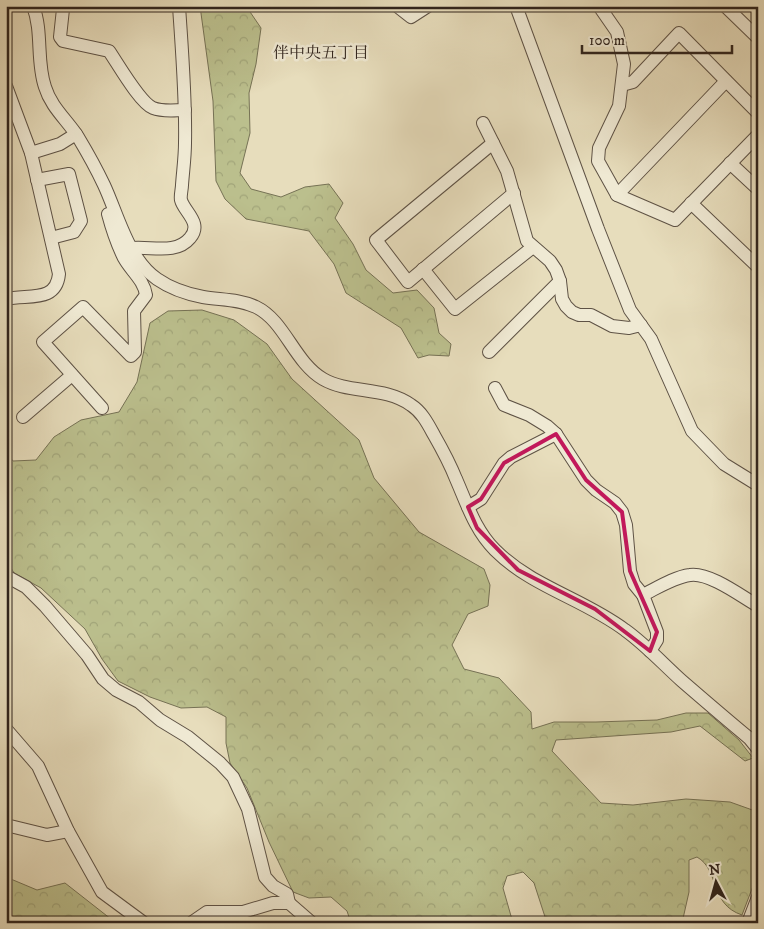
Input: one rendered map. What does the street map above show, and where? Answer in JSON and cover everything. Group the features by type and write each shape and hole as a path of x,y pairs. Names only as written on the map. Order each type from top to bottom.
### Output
{"street":[{"path":"33,6 39,36 40,67 45,87 53,104 76,134 105,186 122,231 137,257 156,278 177,289 202,297 238,301 258,308 274,322 308,368 324,380 346,386 375,390 394,396 412,405 426,419 442,448 477,528 494,550 518,570 594,609 626,630 749,738 758,749"},
{"path":"62,6 60,37 63,41 109,51 142,100 152,108 185,110"},
{"path":"132,248 163,249 179,246 191,237 194,227 191,216 181,201 185,146 185,110 179,6"},
{"path":"397,6 411,17 428,6"},
{"path":"516,6 598,229 630,310 651,339 692,431 724,464 758,485"},
{"path":"599,6 617,32 624,64 619,106 599,148 598,161 617,195 675,220 758,134"},
{"path":"725,6 758,38"},
{"path":"622,85 633,82 679,33 758,113"},
{"path":"617,195 726,81"},
{"path":"6,86 31,153 59,274 58,284 52,291 42,295 7,297"},
{"path":"483,123 507,171 527,241 550,261 556,270 560,281 562,299 572,312 579,315 591,315 612,326 629,328 641,325"},
{"path":"31,153 60,144 76,134"},
{"path":"493,143 376,240 408,282 514,193"},
{"path":"730,163 758,189"},
{"path":"37,180 69,174 81,222 74,232 50,238"},
{"path":"691,203 758,267"},
{"path":"102,408 43,342 83,307 131,356 135,352 134,311 146,295 145,287 125,260 115,238 107,211 113,207"},
{"path":"423,269 450,312 533,247"},
{"path":"489,352 560,281"},
{"path":"23,417 72,375"},
{"path":"495,388 504,405 529,415 556,434 586,480 596,490 615,503 622,512 626,525 630,571 634,584 643,595 657,632 657,640 650,651"},
{"path":"468,507 481,499 504,463 511,457 556,434"},
{"path":"643,595 683,576 692,574 705,576 758,606"},
{"path":"6,576 26,587 45,606 87,655 103,679 116,690 139,702 160,720 188,737 220,763 233,777 248,809 266,877 273,886 287,894 289,903 312,923"},
{"path":"6,729 38,766 68,831 102,892 144,923"},
{"path":"6,825 47,835 68,831"},
{"path":"748,923 758,897"},
{"path":"191,923 207,912 243,912 273,903 289,903"}],"highlighted area":[{"path":"556,434 586,480 622,512 630,571 657,632 650,651 595,609 518,570 477,528 468,507 481,499 504,463"}],"green space":[{"path":"200,6 246,6 261,28 256,64 249,93 250,133 240,173 251,189 281,197 305,187 329,184 343,203 335,218 353,244 366,270 393,293 417,290 434,308 439,333 451,344 449,356 429,355 418,358 401,328 346,293 334,264 309,231 246,219 225,199 216,181 213,101"},
{"path":"202,310 234,320 267,344 292,379 359,440 374,478 419,532 484,569 490,585 488,606 468,614 452,645 464,669 499,678 531,712 532,729 554,722 657,720 686,713 708,713 739,740 753,758 745,761 700,726 671,732 556,740 552,751 601,803 633,805 686,799 730,802 758,812 758,873 742,915 724,903 709,870 697,857 689,860 689,892 682,923 547,923 534,883 523,872 507,876 503,888 513,923 351,923 347,911 331,897 309,898 293,892 269,842 247,788 230,763 226,743 226,717 207,707 181,708 150,697 118,681 102,659 85,629 41,588 14,573 6,559 6,452 13,461 36,460 54,437 81,420 119,412 137,382 150,323 168,311"},
{"path":"6,877 37,890 65,883 116,923 6,923"}],"district":[{"name":"伴中央五丁目","path":"321,53"}]}
